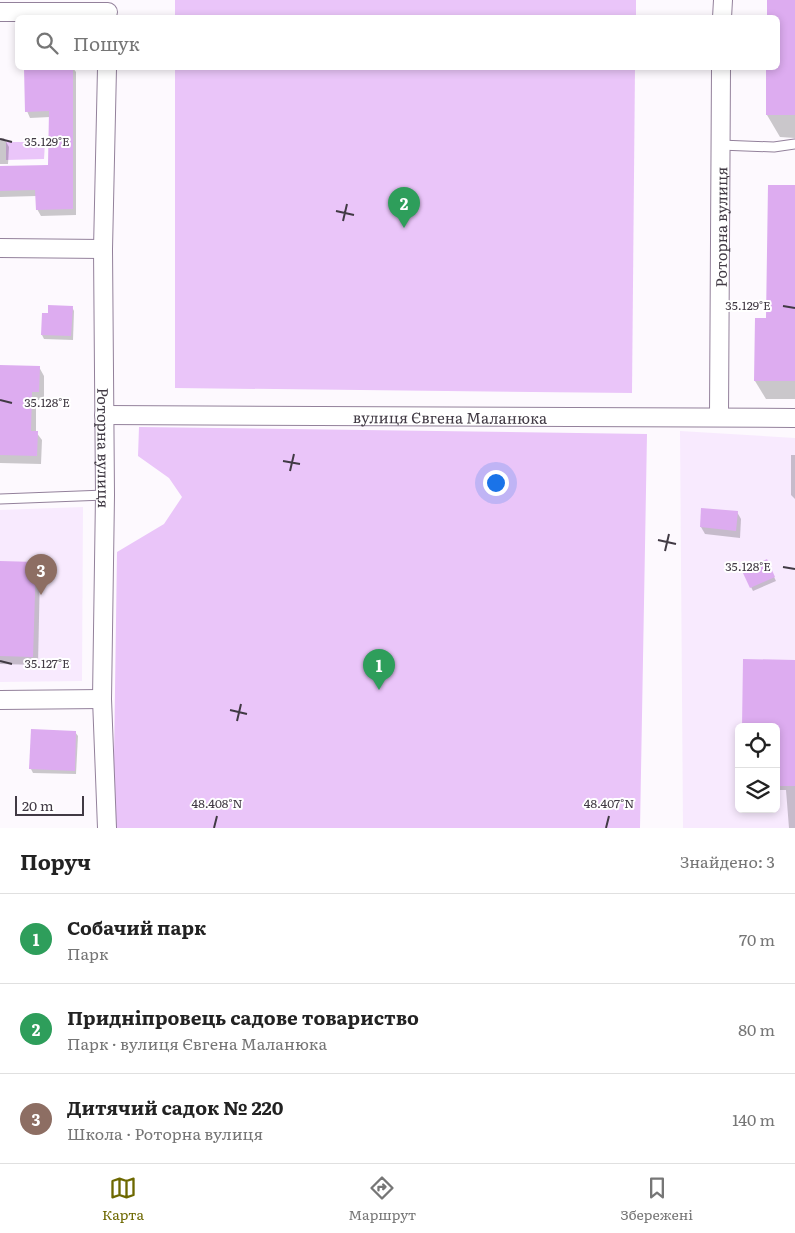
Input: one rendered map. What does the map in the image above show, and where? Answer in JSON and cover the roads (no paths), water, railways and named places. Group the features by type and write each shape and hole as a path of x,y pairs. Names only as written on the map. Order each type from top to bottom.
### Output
{"street":[{"path":"722,15 723,0"},
{"path":"0,12 108,10"},
{"name":"Роторна вулиця","path":"106,70 103,249 105,495 102,699 107,828"},
{"name":"Роторна вулиця","path":"719,416 722,70"},
{"path":"0,248 103,249"},
{"name":"вулиця Євгена Маланюка","path":"104,414 719,416 795,418"},
{"path":"0,700 102,699"}],"lane":[{"path":"720,145 774,147 795,144"},
{"path":"0,499 105,495"}],"place":[{"name":"Придніпровець садове товариство","path":"404,228"},
{"name":"Дитячий садок № 220","path":"41,595"},
{"name":"Собачий парк","path":"379,690"}]}
